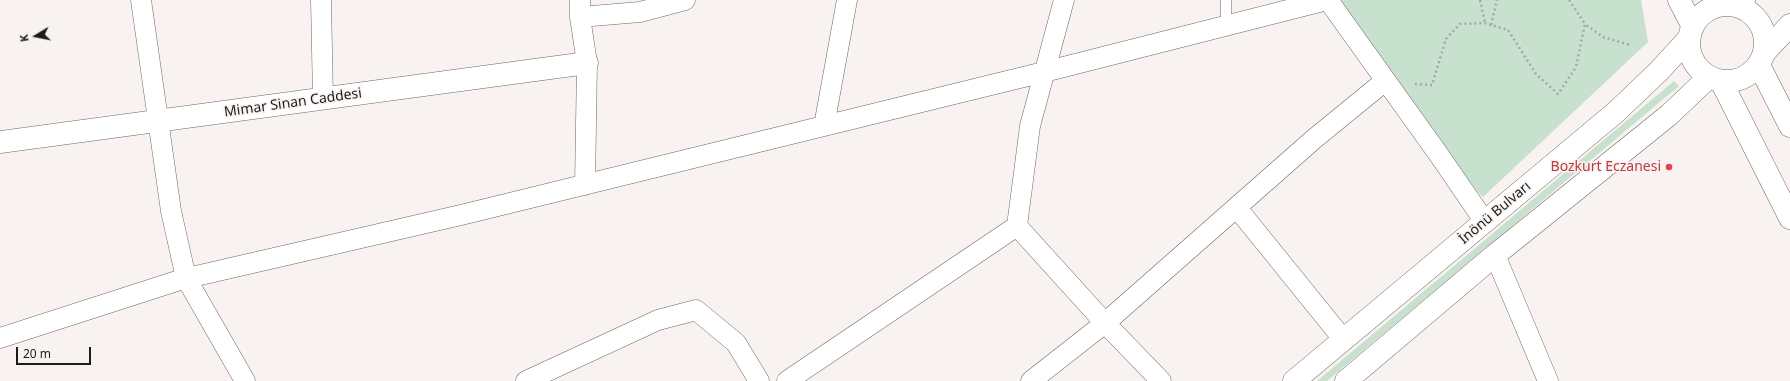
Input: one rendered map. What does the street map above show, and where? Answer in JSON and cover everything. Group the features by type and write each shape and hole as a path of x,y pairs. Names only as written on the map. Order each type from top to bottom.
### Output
{"main road":[{"path":"1679,0 1691,32 1690,49 1693,61 1700,70 1715,79 1732,82 1742,79 1752,73 1761,59 1790,25"},
{"path":"1691,32 1698,19 1705,12 1732,3 1748,11 1763,29 1765,41 1761,59 1790,126"},
{"name":"İnönü Bulvarı","path":"1294,381 1616,112 1659,71 1691,32"},
{"name":"Mimar Sinan Caddesi","path":"0,142 159,122 587,63"},
{"path":"1715,79 1790,218"},
{"path":"1346,381 1495,255 1715,79"}],"street":[{"path":"141,0 171,211 186,278 244,381"},
{"path":"321,0 323,99"},
{"path":"585,185 587,63 580,8 640,12 685,0"},
{"path":"824,126 847,0"},
{"path":"788,381 1017,226 1030,126 1064,0"},
{"path":"0,338 186,278 585,185 1044,72 1328,0 1485,222"},
{"path":"1031,381 1105,323 1314,139 1385,81"},
{"path":"1236,208 1343,339"},
{"path":"1017,226 1105,323 1161,381"},
{"path":"1495,255 1548,381"},
{"path":"526,381 658,320 696,310 736,343 759,381"}],"lane":[{"path":"1226,0 1226,26"}],"path":[{"path":"1480,0 1485,23"},
{"path":"1491,25 1497,0"},
{"path":"1570,0 1585,24 1603,37 1630,45"},
{"path":"1385,81 1432,85 1446,39 1460,24 1485,23 1508,30 1536,74 1558,94 1576,67 1585,24"}],"green space":[{"path":"1328,0 1641,0 1648,42 1483,197 1439,155"},
{"path":"1674,81 1679,86 1327,381 1317,381"}],"place":[{"name":"Bozkurt Eczanesi","path":"1669,167"}]}
